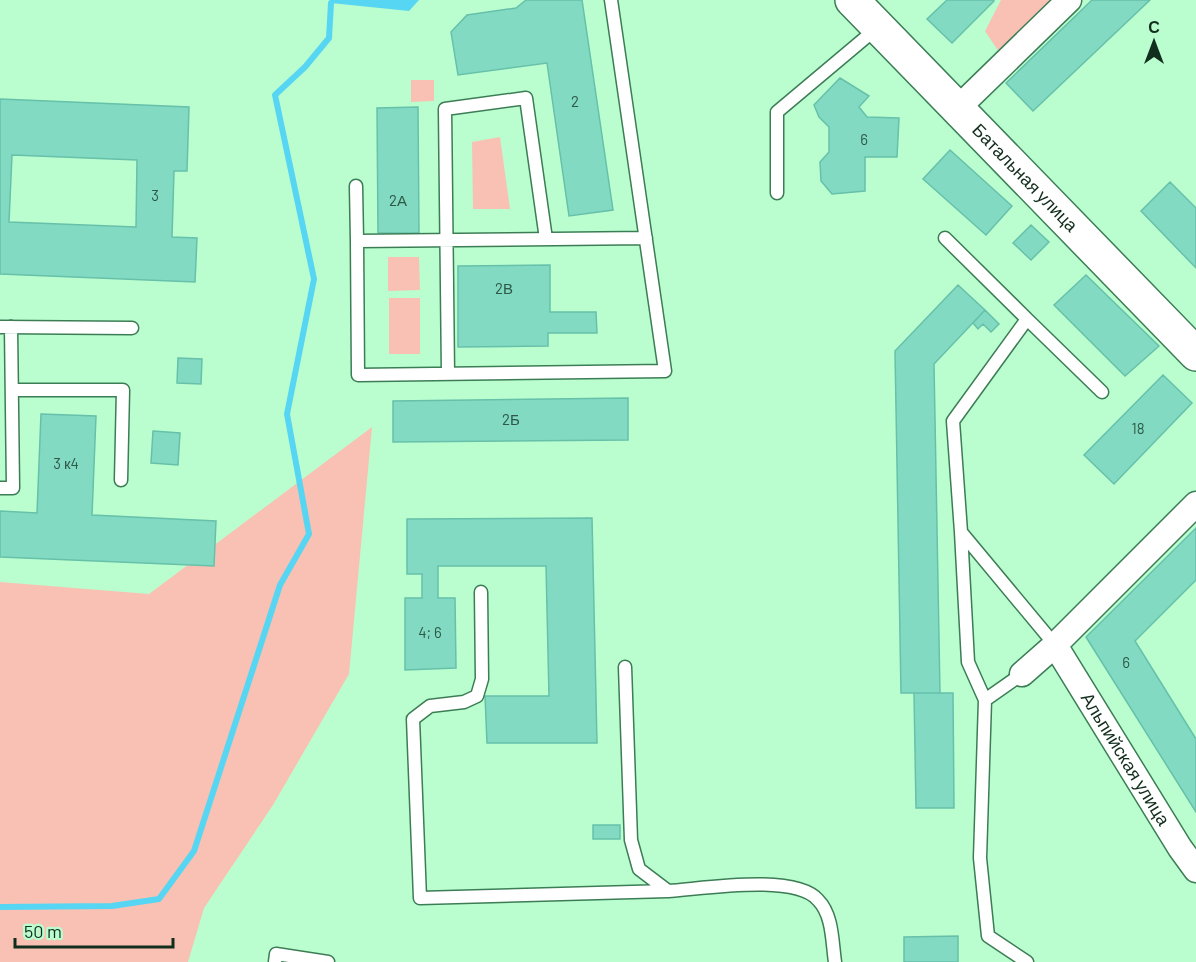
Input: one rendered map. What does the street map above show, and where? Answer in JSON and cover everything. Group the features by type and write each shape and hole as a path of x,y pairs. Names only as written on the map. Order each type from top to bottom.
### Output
{"main road":[{"name":"Батальная улица","path":"852,0 1194,347"}],"street":[{"path":"957,109 1069,0"},
{"path":"1022,674 1055,645 1196,504"},
{"name":"Альпийская улица","path":"1055,645 1180,848 1196,870"}],"lane":[{"path":"356,186 358,375 665,371 611,0"},
{"path":"777,193 777,112 868,38 878,27"},
{"path":"448,374 445,109 526,98 546,239"},
{"path":"357,241 646,238"},
{"path":"945,238 1102,392"},
{"path":"1027,319 953,421 968,662 985,700 980,858 988,936 1027,962"},
{"path":"0,488 13,488 12,390 5,327 132,328"},
{"path":"12,390 123,390 121,480"},
{"path":"961,532 1055,645"},
{"path":"481,592 482,679 477,696 464,702 430,706 413,719 420,898 668,891 782,884 805,890 819,900 830,921 835,962"},
{"path":"626,667 631,840 639,869 668,891"},
{"path":"985,700 1022,674"},
{"path":"275,962 276,954 328,962"}],"shaded area":[{"path":"1001,0 1054,0 999,52 985,31"},
{"path":"411,80 434,80 434,101 411,102"},
{"path":"500,137 510,209 473,209 472,142"},
{"path":"388,257 419,257 420,290 388,291"},
{"path":"389,298 420,298 420,354 389,354"},
{"path":"372,427 349,674 273,805 204,908 188,962 0,962 0,582 149,594"}],"water":[{"path":"330,0 419,0 409,11 331,3"}],"building":[{"path":"526,0 582,0 613,210 569,216 547,63 458,75 451,32 467,15 516,8"},
{"path":"947,0 994,1 952,43 927,19"},
{"path":"1092,0 1150,0 1033,111 1006,83"},
{"path":"840,78 869,96 859,107 867,117 899,118 897,157 865,157 865,191 832,194 821,181 820,162 829,152 829,127 819,117 814,105"},
{"path":"0,99 189,107 187,171 174,171 172,237 197,238 195,282 0,274","holes":["12,155 137,160 136,227 9,222"]},
{"path":"418,107 419,233 378,233 377,108"},
{"path":"950,150 1012,206 986,235 923,179"},
{"path":"1170,182 1196,208 1196,268 1141,211"},
{"path":"1031,225 1049,242 1031,260 1013,243"},
{"path":"550,265 550,312 596,312 597,333 548,333 548,346 458,347 458,266"},
{"path":"1086,275 1159,346 1125,376 1054,305"},
{"path":"958,285 985,310 934,364 940,693 901,693 895,351"},
{"path":"985,310 999,324 991,332 983,324 978,329 973,323"},
{"path":"178,358 202,359 201,384 177,383"},
{"path":"1163,375 1192,403 1114,484 1084,455"},
{"path":"628,398 628,440 393,442 393,401"},
{"path":"41,414 96,416 92,515 216,521 214,566 0,557 0,511 37,513"},
{"path":"153,431 180,433 178,465 151,463"},
{"path":"592,518 597,743 487,743 485,696 549,696 546,566 438,566 438,598 455,598 456,668 405,670 405,598 422,598 422,574 407,574 407,519"},
{"path":"1196,528 1196,580 1135,641 1196,739 1196,812 1086,637"},
{"path":"914,693 953,693 954,808 916,808"},
{"path":"593,825 620,825 620,839 593,839"},
{"path":"958,936 958,962 904,962 904,937"}],"waterway":[{"path":"0,907 112,906 159,899 194,851 280,585 309,534 287,414 314,279 275,95 305,67 329,38 331,3"}]}
